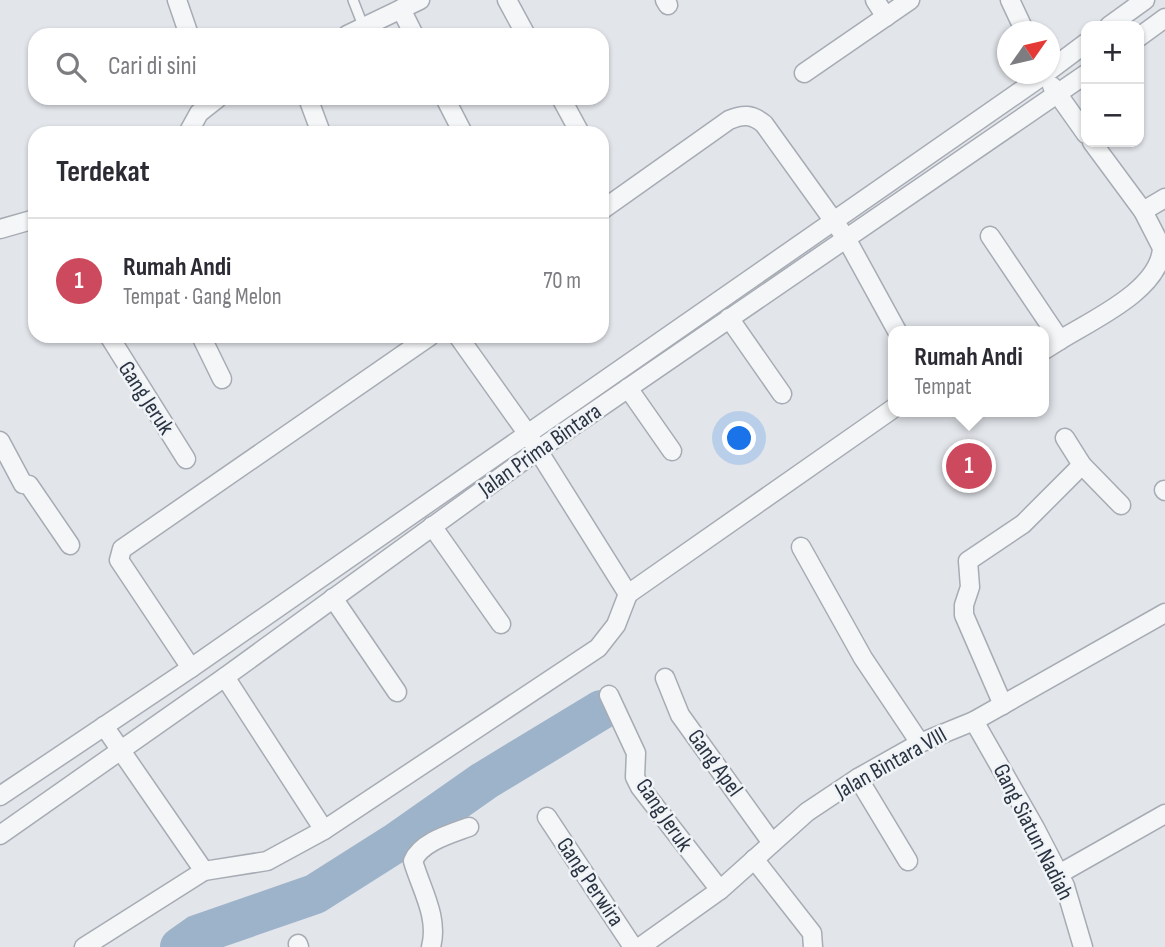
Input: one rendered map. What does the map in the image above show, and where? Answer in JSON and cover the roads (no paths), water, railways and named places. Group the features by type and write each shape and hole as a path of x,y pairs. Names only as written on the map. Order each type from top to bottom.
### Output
{"street":[{"path":"177,0 187,28"},
{"path":"363,28 419,0"},
{"path":"507,0 522,28"},
{"path":"876,0 886,17"},
{"path":"804,73 910,0"},
{"path":"1010,0 1020,21"},
{"path":"1116,21 1145,0"},
{"path":"401,9 410,28"},
{"path":"1144,33 1165,18"},
{"path":"1060,62 1081,47"},
{"name":"Jalan Prima Bintara","path":"0,835 225,677 538,450 1081,79"},
{"name":"Jalan Prima Bintara","path":"0,796 191,668 1030,84"},
{"path":"1051,84 1081,127"},
{"path":"192,126 209,105"},
{"path":"311,105 318,126"},
{"path":"449,105 459,126"},
{"path":"565,105 576,126"},
{"path":"609,205 729,120 748,115 764,124 833,219 894,326"},
{"path":"1049,347 1125,300 1158,268 1162,248 1143,211 1096,147"},
{"path":"1143,211 1165,198"},
{"path":"0,229 28,221"},
{"path":"990,236 1060,340"},
{"path":"729,318 782,394"},
{"name":"Gang Jeruk","path":"113,343 186,459"},
{"path":"204,343 222,379"},
{"path":"191,668 119,560 122,549 420,343"},
{"path":"463,343 527,433 628,594"},
{"path":"628,388 672,451"},
{"path":"84,947 204,871 267,861 324,830 598,648 617,625 628,594 888,412"},
{"path":"1065,438 1082,465 1121,505"},
{"path":"0,441 23,484 29,485 70,545"},
{"path":"1003,705 964,615 970,587 968,567 971,558 1023,524 1082,465"},
{"path":"432,526 501,624"},
{"path":"801,547 863,658 920,743"},
{"path":"333,598 397,692"},
{"name":"Jalan Bintara VIII","path":"640,947 720,890 807,812 858,778 920,743 974,721 1165,612"},
{"path":"225,677 324,830"},
{"name":"Gang Apel","path":"665,678 680,715 772,843"},
{"name":"Gang Jeruk","path":"609,695 636,753 635,777 640,787 720,890"},
{"name":"Gang Siatun Nadiah","path":"974,721 1059,874 1073,909 1083,947"},
{"path":"104,726 204,871"},
{"path":"858,778 908,861"},
{"path":"1059,874 1165,814"},
{"name":"Gang Perwira","path":"547,817 633,947"},
{"path":"431,947 433,938 427,895 413,861 416,853 444,836 469,827"},
{"path":"754,859 812,933 813,947"}],"lane":[{"path":"353,0 355,28"}],"waterway":[{"path":"180,947 197,935 315,894 397,842 484,781 601,710"}],"place":[{"name":"Rumah Andi","path":"969,466"}]}
